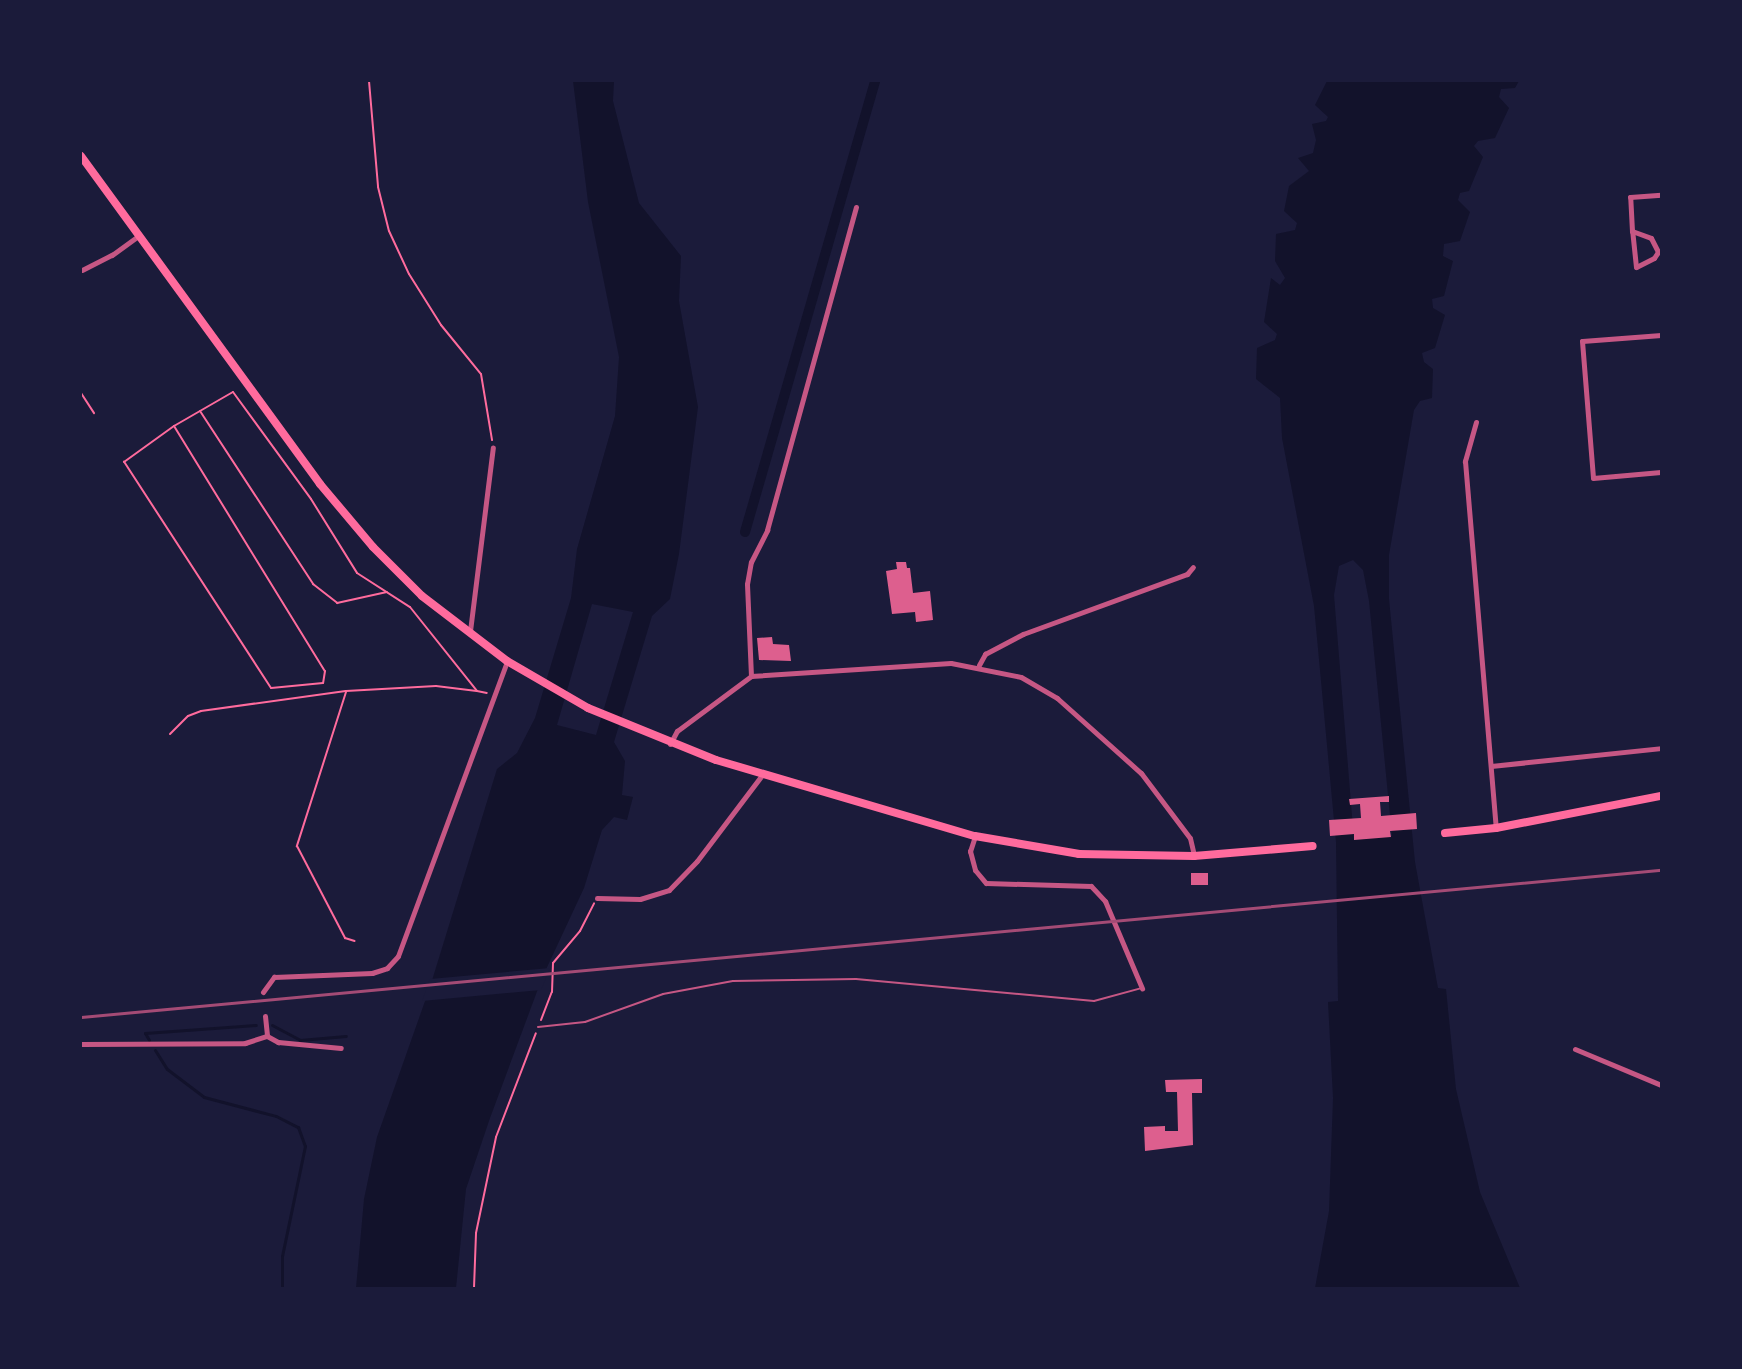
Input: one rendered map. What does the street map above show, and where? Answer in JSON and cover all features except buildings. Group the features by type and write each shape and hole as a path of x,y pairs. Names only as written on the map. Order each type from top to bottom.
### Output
{"main road":[{"path":"81,156 320,484 422,596 507,661 534,677 629,727 670,744 762,775 975,836 1079,854 1194,856 1313,846"},
{"path":"1445,833 1496,828 1661,796"}],"street":[{"path":"1632,231 1651,238 1658,252 1654,258 1636,267 1633,243 1632,231 1630,197 1661,195"},
{"path":"751,676 747,584 751,562 767,530 856,207"},
{"path":"82,270 112,255 140,235"},
{"path":"1661,335 1582,341 1593,478 1661,472"},
{"path":"1476,422 1465,461 1496,828"},
{"path":"470,631 493,447"},
{"path":"979,665 986,654 1023,634 1187,574 1193,567"},
{"path":"263,992 274,977 372,973 387,968 398,956 507,661"},
{"path":"670,744 678,731 751,676 951,663 979,665 1021,677 1057,698 1102,736 1142,774 1178,819 1190,838 1194,856"},
{"path":"1491,766 1661,748"},
{"path":"597,898 640,899 669,890 697,861 762,775"},
{"path":"975,836 970,851 975,870 986,883 1091,886 1105,901 1142,988"},
{"path":"265,1016 267,1035"},
{"path":"81,1044 245,1043 267,1035 291,1046 341,1048"},
{"path":"1575,1049 1661,1085"}],"lane":[{"path":"538,1027 585,1022 663,994 733,981 856,979 1094,1001 1142,988"}],"path":[{"path":"369,81 378,187 389,231 409,274 441,325 481,374 490,409 493,447"},
{"path":"174,426 325,672 323,683 271,688 124,462 174,426 233,392 311,499 357,573 410,607 477,691"},
{"path":"81,393 94,413"},
{"path":"200,411 313,585 337,603 387,592"},
{"path":"170,735 188,716 201,711 346,692 436,687 495,695"},
{"path":"346,692 297,846 345,938 355,941"},
{"path":"474,1288 476,1233 496,1137 552,992 554,963 580,931 597,898"}],"shaded area":[{"path":"573,81 614,81 613,101 639,203 681,256 679,301 698,407 679,554 670,599 652,616 614,742 625,761 622,795 633,797 627,820 614,817 602,830 584,888 542,978 490,1118 466,1189 456,1288 356,1288 364,1199 377,1137 430,987 497,769 517,753 535,718 571,598 577,549 615,416 619,357 588,202","holes":["592,604 633,612 596,735 557,725"]},
{"path":"1327,81 1519,81 1515,88 1501,89 1499,97 1509,108 1495,138 1478,141 1474,146 1483,157 1469,191 1460,193 1458,200 1470,212 1460,241 1444,244 1443,256 1453,261 1444,296 1432,299 1433,308 1445,315 1435,348 1422,353 1424,362 1433,369 1432,398 1420,401 1414,410 1389,555 1389,599 1415,862 1438,988 1446,989 1456,1089 1480,1192 1520,1288 1315,1288 1329,1211 1333,1098 1328,1002 1338,1001 1336,842 1314,606 1282,438 1280,398 1256,379 1257,348 1275,340 1277,334 1264,322 1271,278 1280,285 1285,278 1275,261 1276,234 1295,230 1297,223 1284,211 1289,186 1309,171 1298,158 1313,153 1316,140 1312,124 1326,121 1328,117 1315,105","holes":["1353,560 1363,570 1369,601 1392,836 1354,840 1334,595 1339,566"]}],"pier":[{"path":"550,968 541,990 422,1001 430,979"}],"waterway":[{"path":"745,532 875,81"},
{"path":"149,1040 145,1033 256,1025"},
{"path":"272,1025 300,1040 346,1036"},
{"path":"155,1050 167,1069 204,1097 276,1116 298,1127 305,1146 282,1256 282,1288"}],"railway":[{"path":"81,1017 1661,870"}]}
